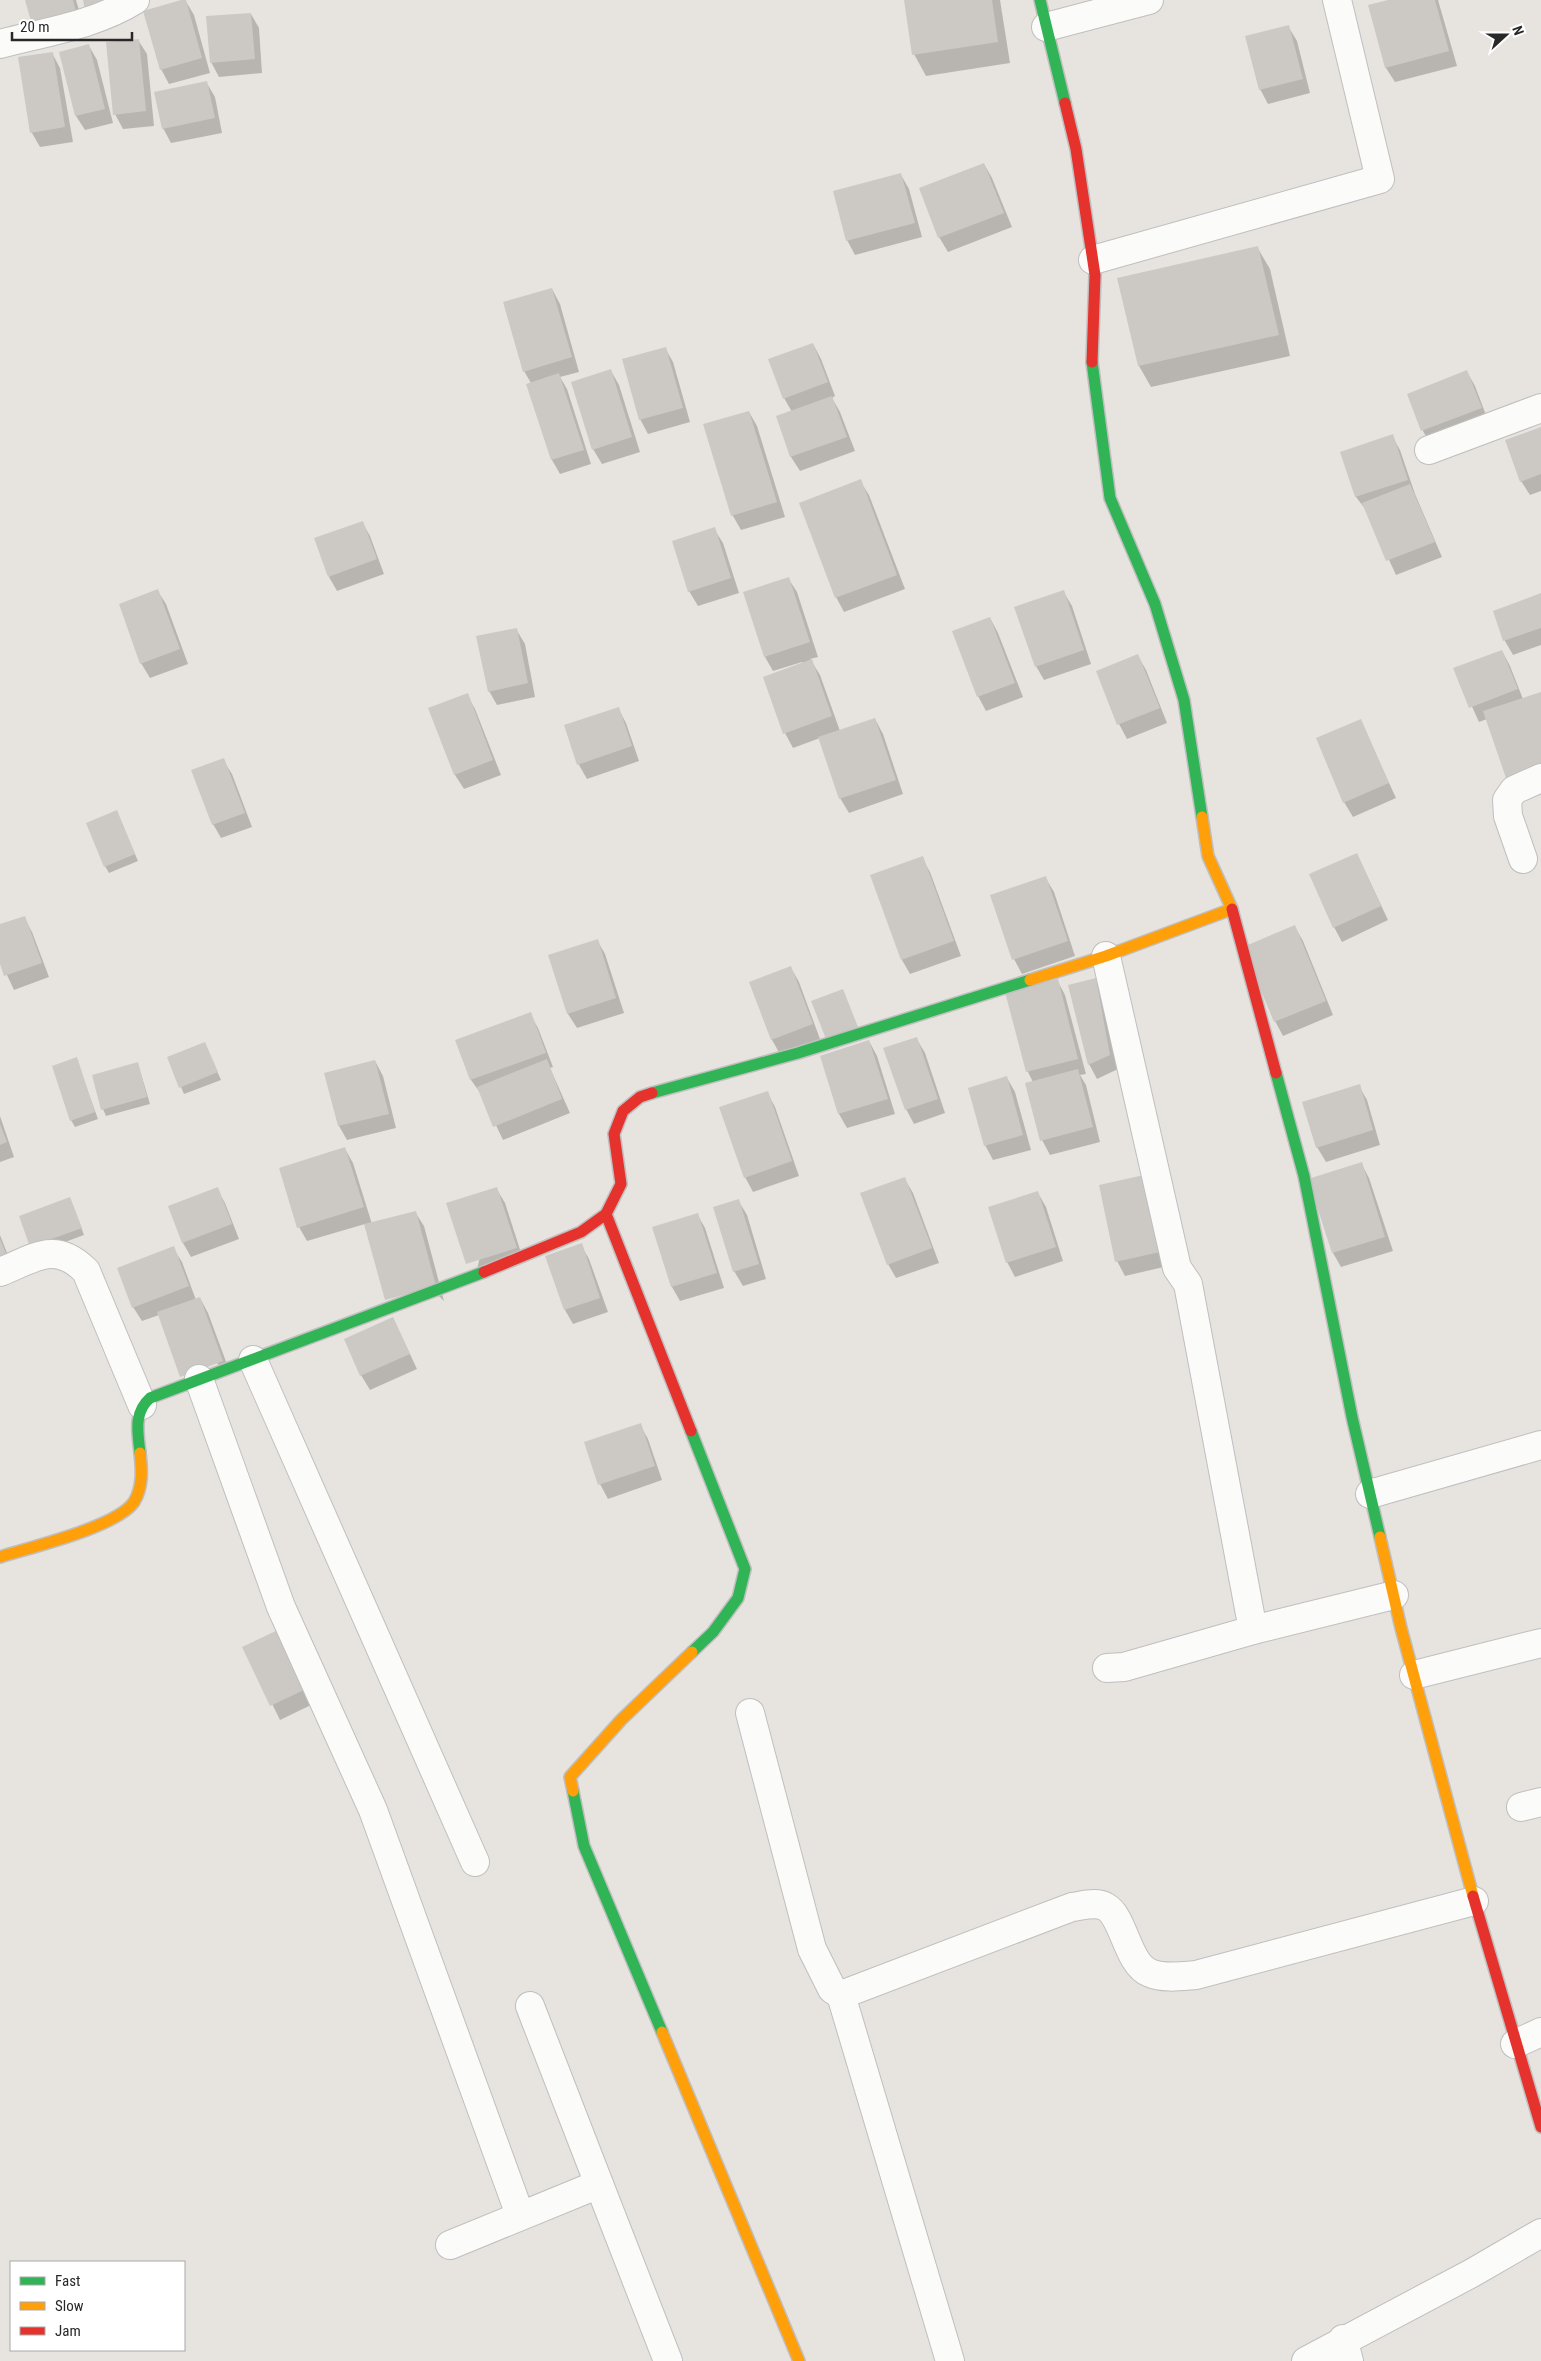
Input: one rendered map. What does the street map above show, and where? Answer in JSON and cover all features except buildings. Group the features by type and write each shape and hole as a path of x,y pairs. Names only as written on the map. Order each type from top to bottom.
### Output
{"street":[{"path":"0,44 93,20 121,9 135,0"},
{"path":"1040,0 1076,149 1095,274 1092,356 1110,498 1155,604 1184,700 1208,856 1232,909 1304,1176 1352,1417 1394,1595 1474,1901 1541,2127"},
{"path":"1046,27 1149,0"},
{"path":"1093,260 1380,179 1336,0"},
{"path":"1429,450 1541,408"},
{"path":"1523,859 1508,816 1507,800 1514,790 1541,778"},
{"path":"0,1558 113,1518 133,1503 140,1487 143,1467 138,1416 142,1405 150,1398 582,1232 606,1214 621,1184 614,1134 623,1111 640,1097 666,1088 798,1053 1106,956 1232,909"},
{"path":"1106,956 1177,1268 1188,1284 1253,1630"},
{"path":"606,1214 745,1568 738,1598 714,1632 621,1720 570,1777 584,1846 799,2361"},
{"path":"0,1272 43,1255 59,1253 73,1258 86,1271 142,1405"},
{"path":"253,1360 475,1862"},
{"path":"199,1379 281,1606 373,1810 520,2215"},
{"path":"1370,1494 1541,1445"},
{"path":"1107,1668 1124,1667 1253,1630 1394,1595"},
{"path":"1414,1675 1541,1643"},
{"path":"750,1713 812,1949 822,1973 832,1989 841,1994 950,2361"},
{"path":"841,1994 1072,1908 1093,1904 1106,1907 1115,1917 1139,1965 1149,1973 1163,1976 1196,1975 1474,1901"},
{"path":"530,2006 668,2361"},
{"path":"1515,2044 1541,2032"},
{"path":"450,2245 599,2184"},
{"path":"1306,2361 1346,2350 1541,2233"}],"traffic: fast":[{"path":"1040,0 1065,103"},
{"path":"1092,362 1110,498 1155,604 1184,700 1202,817"},
{"path":"652,1093 798,1053 1030,980"},
{"path":"1276,1073 1304,1176 1352,1417 1380,1537"},
{"path":"140,1453 139,1417 141,1410 150,1398 484,1272"},
{"path":"691,1431 745,1569 738,1598 713,1632 692,1652"},
{"path":"573,1791 584,1846 662,2032"}],"traffic: slow":[{"path":"1030,980 1106,956 1232,909 1208,856 1202,817"},
{"path":"0,1557 92,1528 125,1511 134,1502 139,1490 141,1472 140,1453"},
{"path":"1380,1537 1401,1628 1473,1896"},
{"path":"573,1791 570,1777 621,1720 692,1652"},
{"path":"662,2032 799,2361"}],"traffic: jam":[{"path":"1065,103 1076,149 1095,275 1092,362"},
{"path":"1232,909 1276,1073"},
{"path":"484,1272 581,1232 606,1214 621,1184 614,1134 623,1111 640,1097 652,1093"},
{"path":"606,1214 691,1431"},
{"path":"1473,1896 1541,2127"}]}
